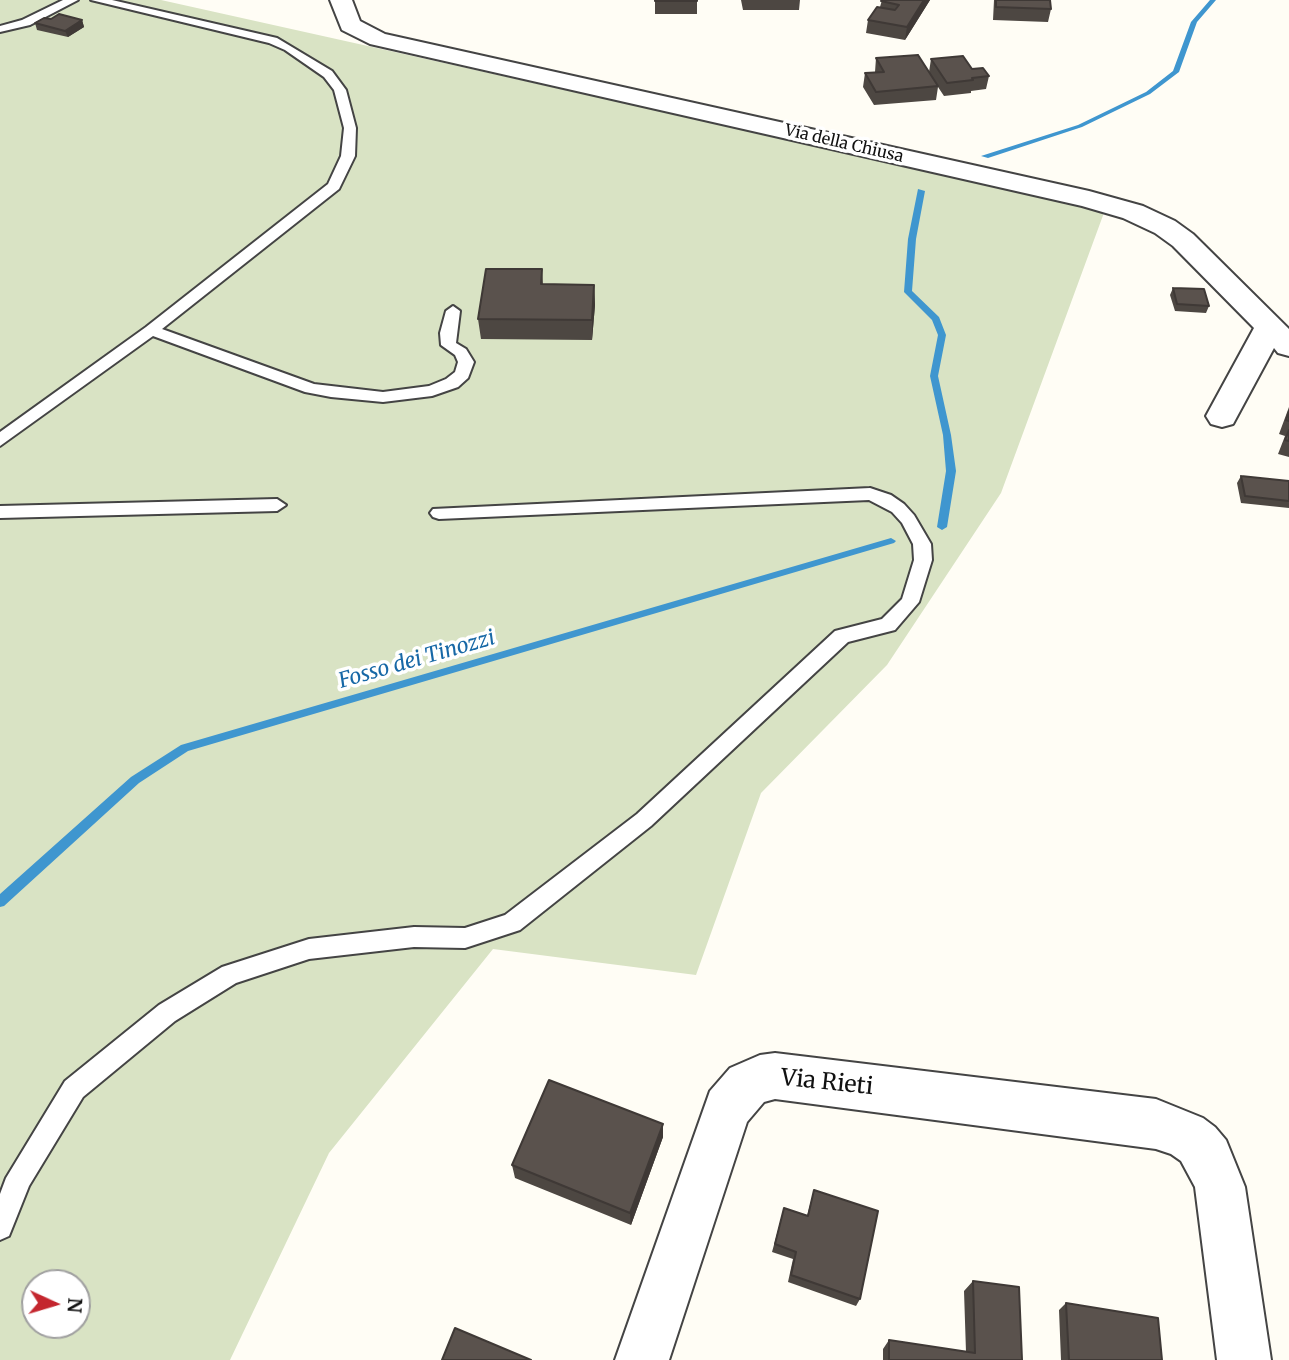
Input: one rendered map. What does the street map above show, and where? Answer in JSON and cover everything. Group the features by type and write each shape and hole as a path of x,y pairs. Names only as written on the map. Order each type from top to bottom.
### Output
{"street":[{"name":"Via della Chiusa","path":"341,0 345,18 353,29 378,39 1122,208 1154,221 1184,240 1280,336"},
{"path":"1223,416 1280,336"},
{"name":"Via Rieti","path":"642,1360 724,1116 737,1094 747,1085 760,1079 786,1077 1156,1125 1186,1135 1198,1144 1208,1158 1220,1187 1244,1360"}],"lane":[{"path":"3,28 43,16 72,0"},
{"path":"0,440 151,330 334,186 348,156 350,128 340,90 328,74 289,48 273,40 97,0"},
{"path":"151,330 331,393 383,397 432,391 452,383 462,374 466,362 461,352 449,345 448,333 453,311"},
{"path":"0,1227 19,1178 74,1089 167,1013 230,974 309,948 414,937 465,937 512,923 644,820 842,636 888,625 910,601 923,560 922,544 908,519 885,499 870,494 439,513"},
{"path":"0,512 277,505"}],"green space":[{"path":"0,0 161,0 1105,210 1001,493 887,665 761,793 696,975 493,949 329,1153 230,1360 0,1360"}],"building":[{"path":"697,0 697,1 655,1"},
{"path":"882,0 924,0 907,27 868,20 877,7 895,10 899,5"},
{"path":"996,0 1050,0 1051,9 996,7"},
{"path":"59,14 82,20 65,31 35,23 44,18 51,19"},
{"path":"918,55 938,86 876,92 865,73 884,72 876,58"},
{"path":"963,56 972,69 983,68 989,76 947,83 931,59"},
{"path":"486,269 542,269 541,284 594,285 592,320 478,319"},
{"path":"1173,288 1204,289 1209,306 1177,304"},
{"path":"1241,476 1289,481 1289,501 1245,496"},
{"path":"549,1080 663,1124 630,1213 512,1165"},
{"path":"814,1190 878,1211 860,1299 791,1275 796,1252 775,1244 784,1208 808,1216"},
{"path":"973,1281 1019,1287 1022,1360 889,1360 889,1340 975,1353"},
{"path":"1066,1303 1158,1318 1162,1360 1069,1360"},
{"path":"455,1328 531,1360 442,1360"}],"waterway":[{"name":"Fosso dei Tinozzi","path":"985,156 1080,126 1148,93 1176,72 1194,22 1213,0"},
{"name":"Fosso dei Tinozzi","path":"921,191 912,239 908,292 936,319 942,335 934,376 947,435 951,471 942,527"},
{"name":"Fosso dei Tinozzi","path":"0,902 135,780 185,748 891,541"}]}
